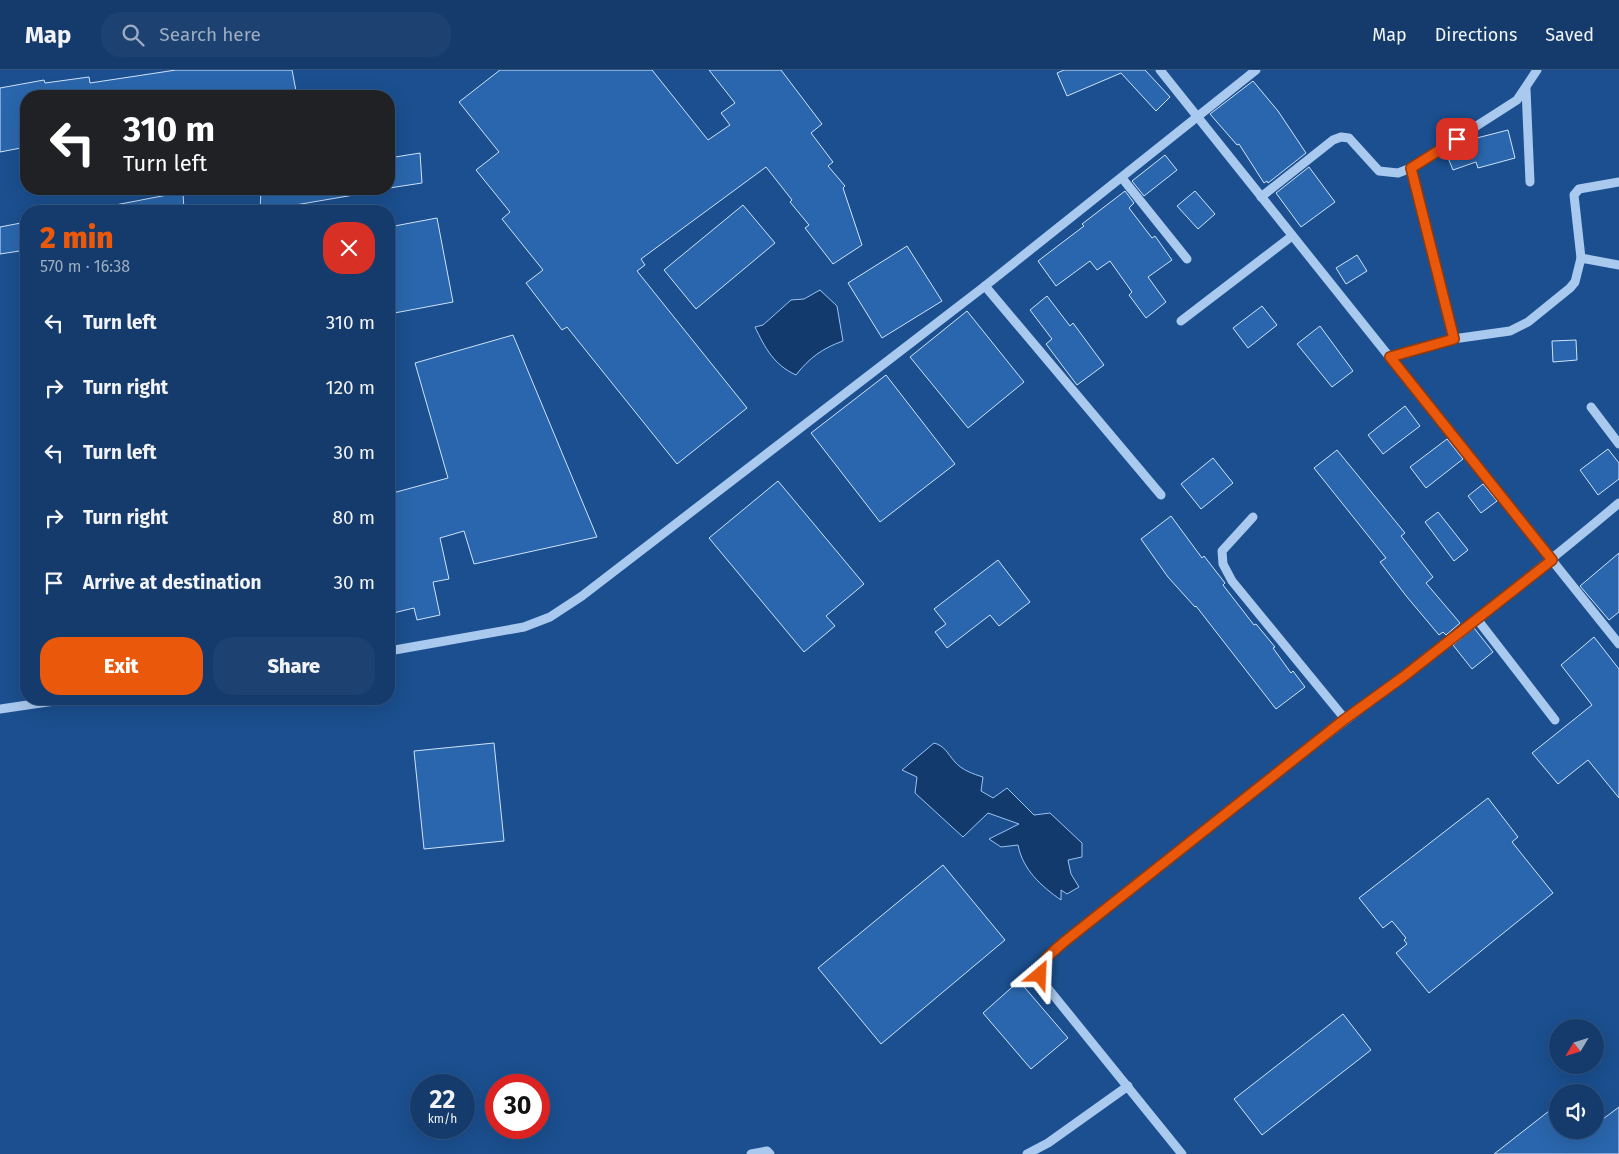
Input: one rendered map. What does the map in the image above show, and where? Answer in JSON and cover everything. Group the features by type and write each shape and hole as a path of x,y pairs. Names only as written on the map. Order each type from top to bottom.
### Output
{"street":[{"path":"1160,70 1552,560 1617,638"},
{"path":"395,650 524,627 550,617 582,596 985,286 1198,119 1256,70"},
{"path":"1261,197 1333,140 1341,137 1349,138 1379,171 1398,173 1411,168 1517,100 1537,70"},
{"path":"1526,89 1530,182"},
{"path":"1411,168 1454,339"},
{"path":"1122,178 1187,259"},
{"path":"1390,357 1454,339 1510,331 1528,322 1575,282 1581,258 1574,195 1579,190 1619,182"},
{"path":"1180,321 1292,236"},
{"path":"1581,258 1619,265"},
{"path":"985,286 1161,495"},
{"path":"1591,407 1619,444"},
{"path":"1182,1154 1046,986 1040,975 1040,967 1045,959 1345,719 1552,560 1619,503"},
{"path":"1253,517 1222,550 1223,564 1232,580 1345,719"},
{"path":"1477,619 1556,720"},
{"path":"0,709 27,705"},
{"path":"1027,1154 1048,1143 1128,1086"},
{"path":"751,1154 767,1151 770,1154"}],"water":[{"path":"820,290 837,306 843,341 817,354 796,375 776,361 755,327 763,325 791,300 804,299"},
{"path":"934,743 943,748 961,767 983,777 981,791 993,798 1007,788 1034,815 1050,813 1082,843 1082,857 1068,860 1071,874 1079,887 1067,894 1061,890 1061,900 1034,877 1020,854 1018,845 1001,847 989,839 1019,824 988,813 963,837 915,793 917,777 902,770"}],"building":[{"path":"176,70 292,70 296,90 20,90 20,148 0,152 0,88 44,80 45,83 89,77 90,83"},
{"path":"500,70 652,70 708,140 730,125 721,113 735,103 709,70 781,70 822,124 811,133 833,162 828,166 845,186 843,188 862,245 833,264 805,228 809,225 790,202 792,200 766,167 641,259 645,265 637,271 747,408 677,464 567,327 562,330 526,283 543,270 502,219 510,212 476,170 499,152 459,102"},
{"path":"1064,70 1145,70 1170,97 1156,111 1121,73 1067,96 1057,73"},
{"path":"1253,81 1278,111 1306,153 1268,183 1267,181 1264,183 1239,144 1237,145 1210,114"},
{"path":"1508,130 1515,158 1478,168 1476,162 1453,170 1446,153 1465,141"},
{"path":"420,153 422,183 395,187 395,157"},
{"path":"1165,155 1177,170 1144,196 1132,181"},
{"path":"1309,167 1335,202 1301,227 1276,193"},
{"path":"1125,191 1134,203 1129,208 1152,238 1155,236 1172,260 1148,277 1166,302 1146,318 1129,295 1132,292 1110,261 1097,270 1090,261 1056,286 1038,261 1084,226 1082,224"},
{"path":"1195,191 1215,214 1198,229 1177,206"},
{"path":"167,195 183,195 184,205 115,205"},
{"path":"261,195 354,195 295,205 260,205"},
{"path":"743,205 775,243 696,309 664,270"},
{"path":"437,218 453,302 395,313 395,226"},
{"path":"20,223 20,251 0,254 0,227"},
{"path":"907,246 942,301 882,338 848,283"},
{"path":"1357,255 1367,271 1346,284 1336,268"},
{"path":"1047,296 1070,326 1073,323 1104,365 1077,385 1046,344 1052,339 1030,310"},
{"path":"1262,306 1277,325 1248,348 1233,328"},
{"path":"967,311 1024,382 968,428 910,357"},
{"path":"1320,326 1353,371 1332,387 1297,344"},
{"path":"513,335 597,537 474,564 464,531 440,538 449,579 433,582 440,615 417,620 414,608 395,613 395,492 448,478 415,363"},
{"path":"1576,340 1577,360 1553,362 1552,341"},
{"path":"886,375 955,464 880,522 811,433"},
{"path":"1405,406 1420,426 1383,454 1368,435"},
{"path":"1447,439 1463,459 1426,488 1410,467"},
{"path":"1608,449 1619,463 1619,479 1598,495 1580,470"},
{"path":"1337,450 1405,533 1401,536 1433,577 1426,583 1460,623 1446,635 1443,632 1439,635 1407,597 1380,562 1386,558 1314,468"},
{"path":"1213,458 1233,483 1201,509 1181,484"},
{"path":"778,481 864,584 826,616 835,626 804,652 709,538"},
{"path":"1483,484 1497,501 1481,513 1468,496"},
{"path":"1438,512 1468,550 1454,561 1425,522"},
{"path":"1171,516 1202,558 1204,556 1225,583 1223,585 1254,625 1256,624 1275,647 1273,648 1291,673 1293,671 1305,687 1276,709 1196,606 1168,577 1141,539"},
{"path":"1619,553 1619,612 1609,620 1580,586"},
{"path":"998,560 1030,602 999,626 990,615 947,648 935,632 946,624 934,609"},
{"path":"1474,628 1493,652 1472,669 1453,645"},
{"path":"1594,637 1619,669 1619,798 1588,760 1558,784 1532,753 1592,705 1561,665"},
{"path":"494,743 504,841 424,849 414,751"},
{"path":"1488,798 1518,837 1512,842 1553,893 1429,993 1396,953 1407,944 1404,940 1406,938 1392,921 1383,928 1359,898"},
{"path":"943,865 1005,940 881,1044 818,968"},
{"path":"1019,981 1068,1038 1031,1069 983,1013"},
{"path":"1343,1014 1371,1050 1262,1135 1234,1099"},
{"path":"1619,1107 1619,1154 1494,1154 1549,1111 1549,1139 1604,1139 1604,1118"}],"route":[{"path":"1040,975 1040,967 1045,959 1064,942 1345,719 1403,677 1552,560 1390,357 1454,339 1411,168 1457,139"}]}
